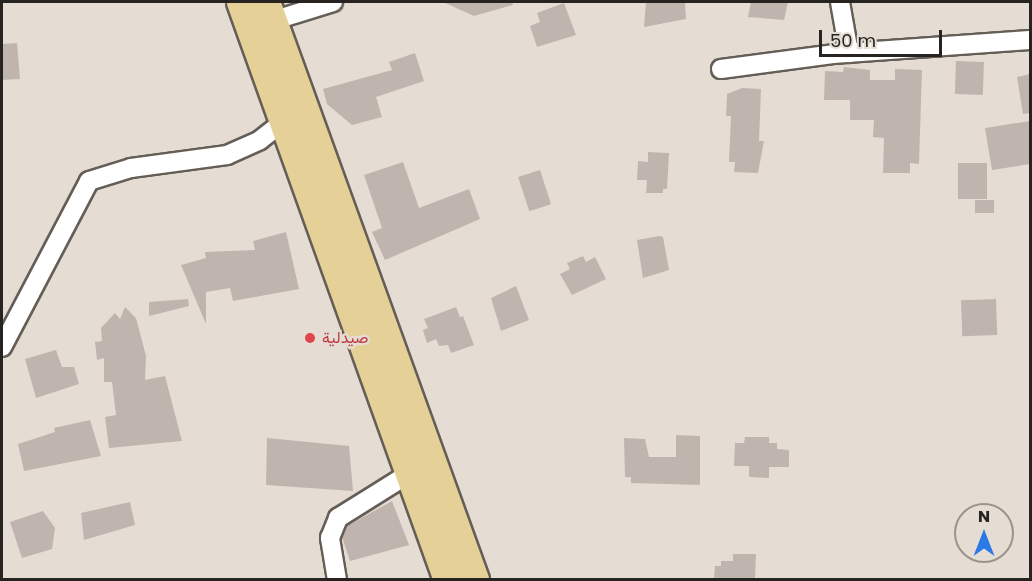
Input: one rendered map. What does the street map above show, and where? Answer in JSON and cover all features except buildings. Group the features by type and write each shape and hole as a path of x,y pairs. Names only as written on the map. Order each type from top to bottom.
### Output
{"main road":[{"path":"242,2 449,579"},
{"path":"268,11 474,579"}],"street":[{"path":"268,11 333,2"},
{"path":"840,2 849,53"},
{"path":"720,69 849,53 1030,40"},
{"path":"2,347 89,181 131,168 227,155 260,140 284,122"},
{"path":"337,579 330,538 338,518 410,473"}],"place":[{"name":"صيدلية","path":"310,338"}]}
